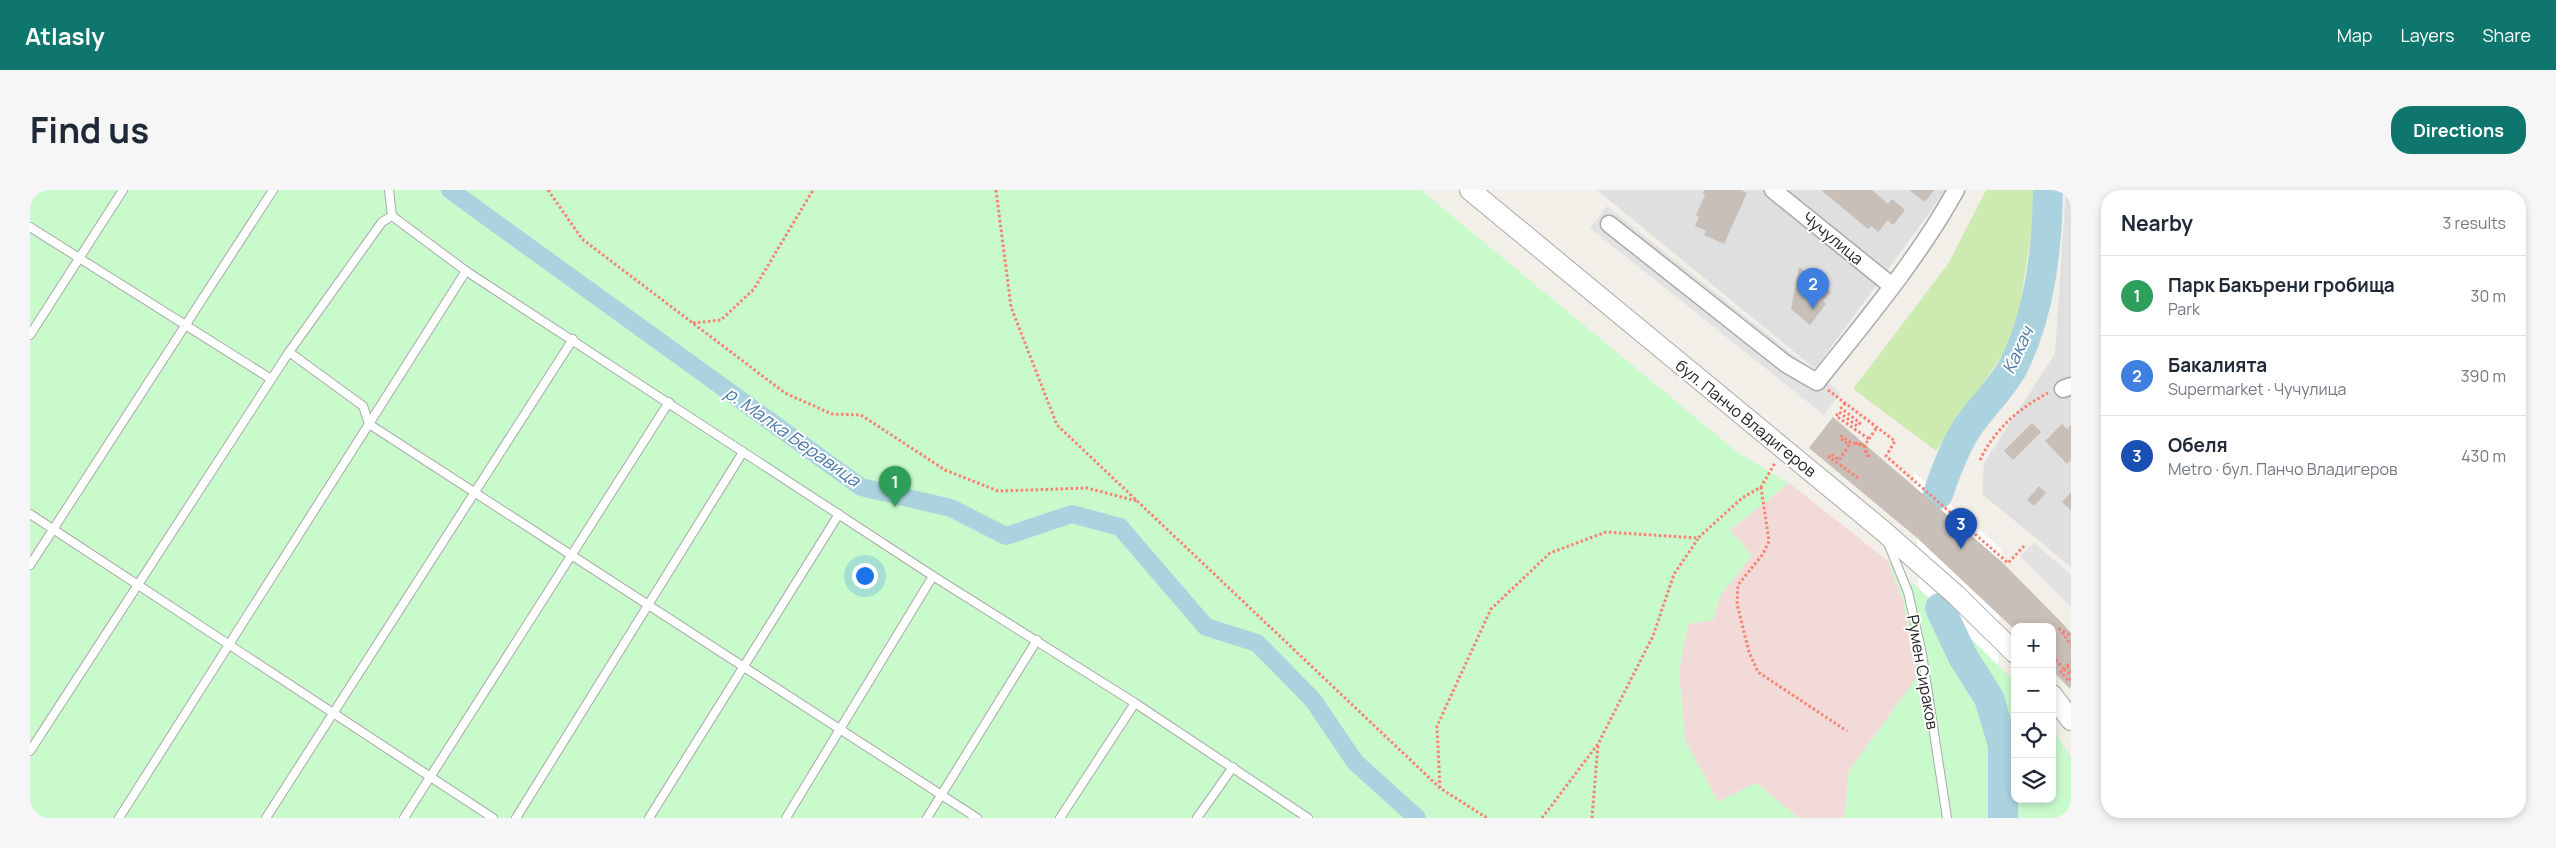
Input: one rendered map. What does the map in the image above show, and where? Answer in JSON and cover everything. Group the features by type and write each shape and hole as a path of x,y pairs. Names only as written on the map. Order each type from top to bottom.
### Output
{"street":[{"name":"бул. Панчо Владигеров","path":"1470,190 1918,560 2011,649"},
{"name":"Чучулица","path":"1773,190 1892,286"},
{"path":"1609,224 1786,364 1817,382 1892,286 1938,222 1956,190"},
{"path":"2056,700 2071,720"}],"lane":[{"path":"30,335 124,190"},
{"path":"30,566 273,190"},
{"path":"389,190 392,216 466,271 573,339 933,576 1135,703 1308,818"},
{"path":"30,751 289,352 382,222 392,216"},
{"path":"30,227 271,380"},
{"path":"120,818 466,271"},
{"path":"266,818 573,339"},
{"path":"289,352 363,406 369,424 978,818"},
{"path":"404,818 668,402"},
{"path":"516,818 743,452"},
{"path":"30,514 493,818"},
{"path":"649,818 839,514"},
{"name":"Румен Сираков","path":"1882,530 1908,592 1922,654 1947,818"},
{"path":"786,818 933,576"},
{"path":"927,818 1037,640"},
{"path":"1060,818 1135,703"},
{"path":"1197,818 1233,767"}],"path":[{"path":"548,190 582,239 785,393 832,414 861,415 945,470 998,491 1087,488 1138,501"},
{"path":"692,323 721,320 754,289 814,190"},
{"path":"996,190 1011,307 1057,425 1440,788 1486,818"},
{"path":"1817,382 1895,441 1886,456 2008,563 2026,544"},
{"path":"1980,460 1996,435 2021,408 2048,393 2067,387"},
{"path":"1845,403 1841,408 1860,423 1858,426 1839,412 1836,416 1869,440"},
{"path":"1864,445 1877,428"},
{"path":"1858,478 1829,457 1831,454 1839,460 1850,446 1840,438 1842,436 1851,443 1864,445"},
{"path":"1864,445 1869,458"},
{"path":"1542,818 1598,744 1653,636 1674,574 1698,538 1742,498 1761,487 1782,449"},
{"path":"1761,487 1769,541 1763,554 1738,585 1736,604 1749,652 1758,672 1846,731"},
{"path":"1440,788 1437,726 1491,609 1550,553 1606,532 1698,538"},
{"path":"2071,635 2059,628 2071,645"},
{"path":"2056,659 2067,667 2071,673"},
{"path":"2067,667 2069,681 2071,679"},
{"path":"1592,818 1598,744"}],"shaded area":[{"path":"1597,190 1946,190 1815,369"},
{"path":"2066,190 2071,190 2071,567 1982,494 1984,463 2055,354"},
{"path":"1607,206 1841,393 1824,415 1590,228"},
{"path":"1789,483 1888,561 1903,601 1918,676 1849,771 1844,818 1799,818 1756,783 1718,802 1685,740 1679,671 1688,624 1713,620 1720,596 1752,555 1729,531"},
{"path":"2034,543 2071,575 2071,607 2020,556"}],"green space":[{"path":"30,190 1421,190 1737,452 1789,483 1730,530 1752,555 1720,596 1713,620 1688,624 1679,671 1685,740 1718,802 1756,783 1799,818 30,818"},
{"path":"1986,190 2037,190 2020,308 2010,344 1936,451 1853,389 1948,264"},
{"path":"1888,561 1964,630 2011,678 2011,803 2056,803 2056,735 2071,757 2071,818 1844,818 1849,771 1918,676 1903,601"}],"pier":[{"path":"1914,472 2001,549 1998,665 1919,588"}],"building":[{"path":"1704,190 1741,190 1747,193 1724,244 1704,235 1706,231 1695,226 1699,217 1696,215 1705,195 1703,194"},
{"path":"1821,190 1872,190 1888,204 1892,199 1905,210 1893,225 1888,220 1878,232 1871,226 1868,229"},
{"path":"1909,190 1934,190 1925,202"},
{"path":"1799,267 1831,292 1823,301 1826,304 1810,325 1791,309"},
{"path":"1833,417 2001,561 2071,633 2071,687 2069,688 2056,674 2056,623 2011,623 2011,626 1916,537 1809,448"},
{"path":"2032,423 2041,432 2013,460 2004,451"},
{"path":"2062,424 2067,429 2071,425 2071,460 2067,464 2045,441"},
{"path":"2039,486 2046,493 2034,506 2027,500"},
{"path":"2071,492 2071,510 2062,502"}],"waterway":[{"name":"р. Малка Беравица","path":"450,190 861,487 951,508 1006,536 1072,514 1120,527 1206,627 1257,643 1313,700 1355,762 1417,818"},
{"name":"Какач","path":"1938,494 1962,436 2013,367 2030,325 2044,258 2048,190"},
{"name":"Какач","path":"1940,608 1963,657 1989,698 2003,745 2003,818"}],"place":[{"name":"Бакалията","path":"1813,309"},
{"name":"Парк Бакърени гробища","path":"895,507"},
{"name":"Обеля","path":"1961,549"}]}
